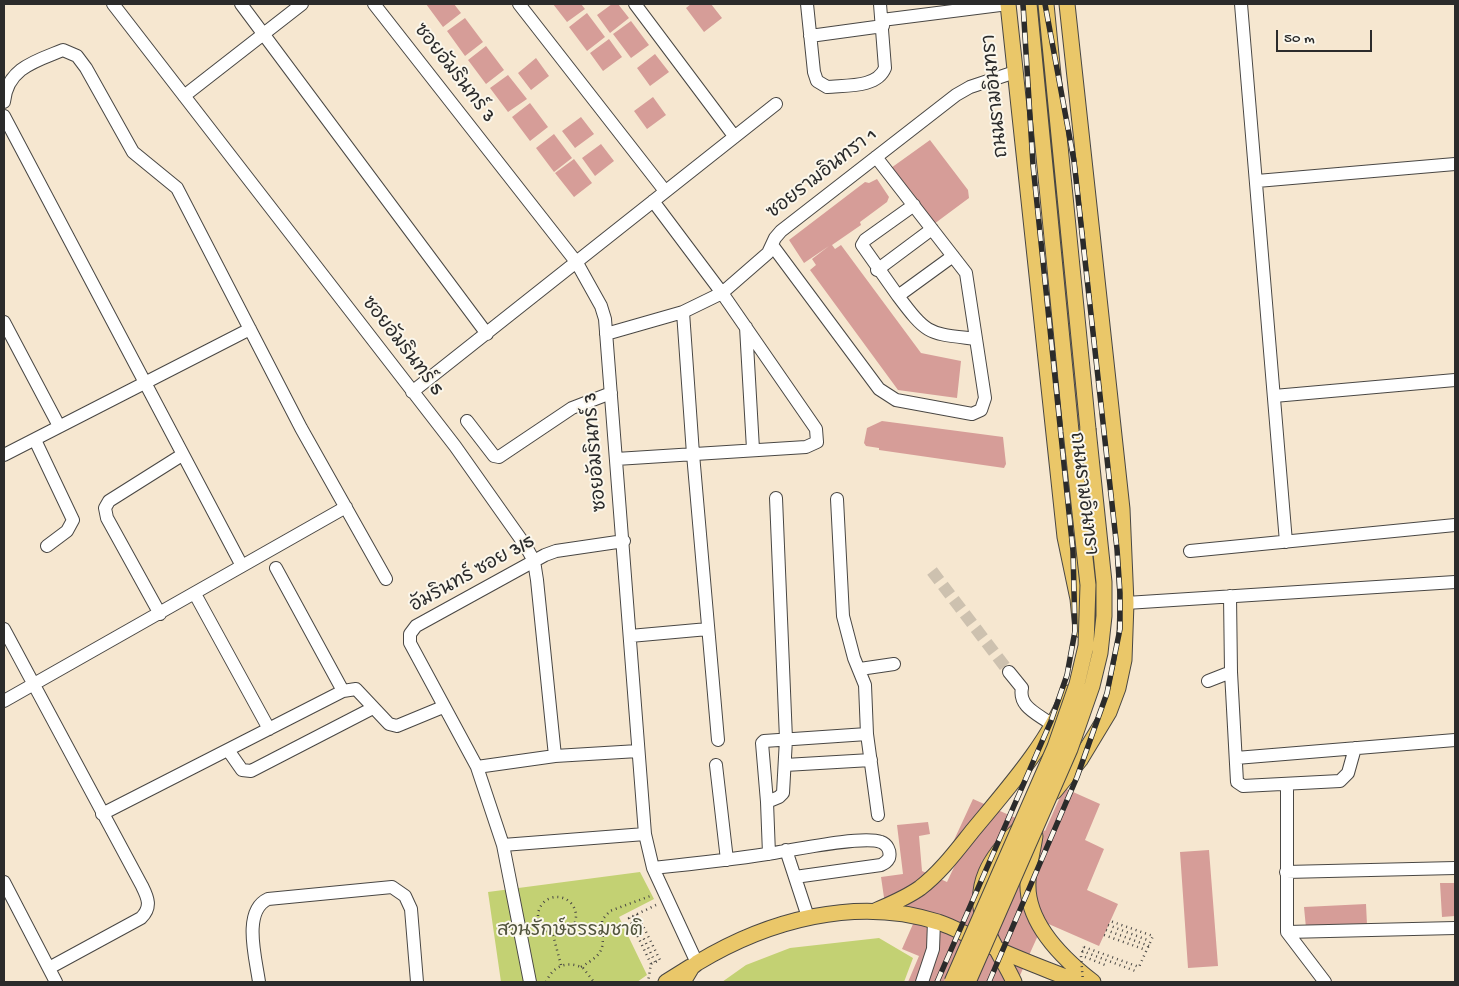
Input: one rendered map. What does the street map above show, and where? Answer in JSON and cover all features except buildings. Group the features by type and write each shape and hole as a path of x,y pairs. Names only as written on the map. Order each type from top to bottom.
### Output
{"main road":[{"name":"ถนนรามอินทรา","path":"875,911 906,898 919,889 944,865 1029,760 1063,705 1073,679 1081,637 1081,619 1066,537 1008,4"},
{"name":"ถนนรามอินทรา","path":"952,982 1055,747 1077,684 1086,646 1088,585 1029,4"},
{"name":"ถนนรามอินทรา","path":"968,982 1076,734 1092,686 1100,653 1104,616 1104,582 1046,4"},
{"name":"ถนนรามอินทรา","path":"1014,982 986,926 982,904 982,883 987,866 997,851 1039,809 1084,754 1109,712 1118,688 1124,660 1126,603 1122,509 1067,4"},
{"path":"1049,728 1052,748 1061,755 1069,759 1084,754"},
{"path":"1039,809 1028,883 1034,917 1060,954 1093,982"},
{"path":"666,982 748,936 808,916 875,911 934,921 964,932 998,950 1078,982"},
{"path":"683,982 694,965"}],"street":[{"name":"ซอยอัมรินทร์ 5","path":"113,4 512,523 534,561 555,756"},
{"path":"241,4 487,334"},
{"path":"184,96 302,4"},
{"name":"ซอยอัมรินทร์ 3","path":"374,4 577,263 605,319 624,541 645,834 652,868 694,965"},
{"path":"519,4 665,191"},
{"path":"635,4 734,136"},
{"path":"807,4 814,72 821,85 827,87 874,81 882,76 885,68 880,4"},
{"path":"810,36 882,23 935,8 1008,4"},
{"path":"1241,4 1286,542"},
{"path":"4,102 5,90 15,74 31,62 63,50 77,56 96,84 133,152 178,188 301,428 386,579"},
{"name":"ซอยรามอินทรา 1","path":"606,334 683,312 722,293 763,258 781,231 956,95 970,87 1015,72"},
{"path":"412,392 776,104"},
{"path":"4,116 144,384 242,566"},
{"path":"772,245 873,381 888,397 972,414 981,410 985,398 966,273 876,157"},
{"path":"1257,181 1455,164"},
{"path":"616,459 753,449 806,448 817,442 818,437 816,429 722,293 653,201"},
{"path":"914,205 865,240 862,245 878,270 920,325 933,333 976,339"},
{"path":"878,270 932,229"},
{"path":"898,296 953,256"},
{"path":"683,312 693,454 718,740"},
{"path":"4,322 60,426"},
{"path":"746,328 753,449"},
{"path":"4,455 250,329"},
{"path":"1274,396 1455,380"},
{"path":"467,421 494,456 499,457 572,408 611,393"},
{"path":"35,440 73,520 67,531 47,546"},
{"path":"160,614 107,518 105,508 109,501 182,455"},
{"path":"767,802 783,793 786,739 776,498"},
{"path":"837,498 843,616 854,658 865,685 867,734 878,815"},
{"path":"4,701 346,507"},
{"path":"1190,551 1455,525"},
{"name":"อัมรินทร์ ซอย 3/5","path":"443,707 410,643 410,634 416,626 534,561 556,551 624,541"},
{"path":"276,568 343,691"},
{"path":"1126,603 1455,582"},
{"path":"195,594 269,729"},
{"path":"1230,596 1231,672 1237,782 1243,786 1340,781 1348,773 1355,748"},
{"path":"630,636 708,629"},
{"path":"4,630 142,886 148,908 141,918 49,968"},
{"path":"860,669 894,664"},
{"path":"1009,672 1022,688 1020,697 1022,702 1049,728"},
{"path":"1208,681 1231,672"},
{"path":"102,814 343,691 356,689 390,724 397,726 443,707 477,767 503,845 530,982"},
{"path":"228,750 242,770 251,770 373,708"},
{"path":"769,854 762,743 766,740 867,734"},
{"path":"1236,758 1455,740"},
{"path":"477,767 555,756 638,751"},
{"path":"785,765 870,760"},
{"path":"716,765 727,860"},
{"path":"1287,785 1287,932 1326,982"},
{"path":"503,845 645,834"},
{"path":"652,868 727,860 822,845 873,841 882,842 890,854 888,859 881,865 795,877"},
{"path":"786,850 808,916"},
{"path":"1286,872 1455,868"},
{"path":"4,882 56,982"},
{"path":"259,982 252,921 255,910 262,903 268,900 392,887 402,893 410,906 417,982"},
{"path":"922,982 933,949 934,921"},
{"path":"1287,932 1455,928"}],"path":[{"path":"648,982 651,964 629,918 664,896"},
{"path":"581,967 602,952 604,944 602,920 610,911 664,896"},
{"path":"553,935 566,934 575,925 576,913 574,907 565,899 552,898 547,900 539,910 540,923 543,928 553,935 560,965"},
{"path":"638,914 660,960 651,964"},
{"path":"633,916 656,962"},
{"path":"1083,982 1081,956 1084,947 1139,967 1149,946 1152,936 1110,921"},
{"path":"1108,926 1150,941"},
{"path":"1106,930 1149,946"},
{"path":"1104,935 1146,950"},
{"path":"1082,951 1138,972"},
{"path":"1081,956 1105,965"},
{"path":"546,982 560,965 568,964 581,967 589,973 594,982"}],"green space":[{"name":"สวนรักษ์ธรรมชาติ","path":"640,872 654,899 619,917 647,975 637,982 501,982 488,892"},
{"path":"879,938 913,958 904,982 722,982 746,965 790,948"}],"tunnel":[{"path":"932,571 1009,672"}],"railway":[{"path":"937,982 1051,721 1067,675 1075,631 1073,551 1033,165 1023,4"},
{"path":"989,982 1077,777 1107,693 1120,629 1117,549 1074,161 1045,4"}]}
